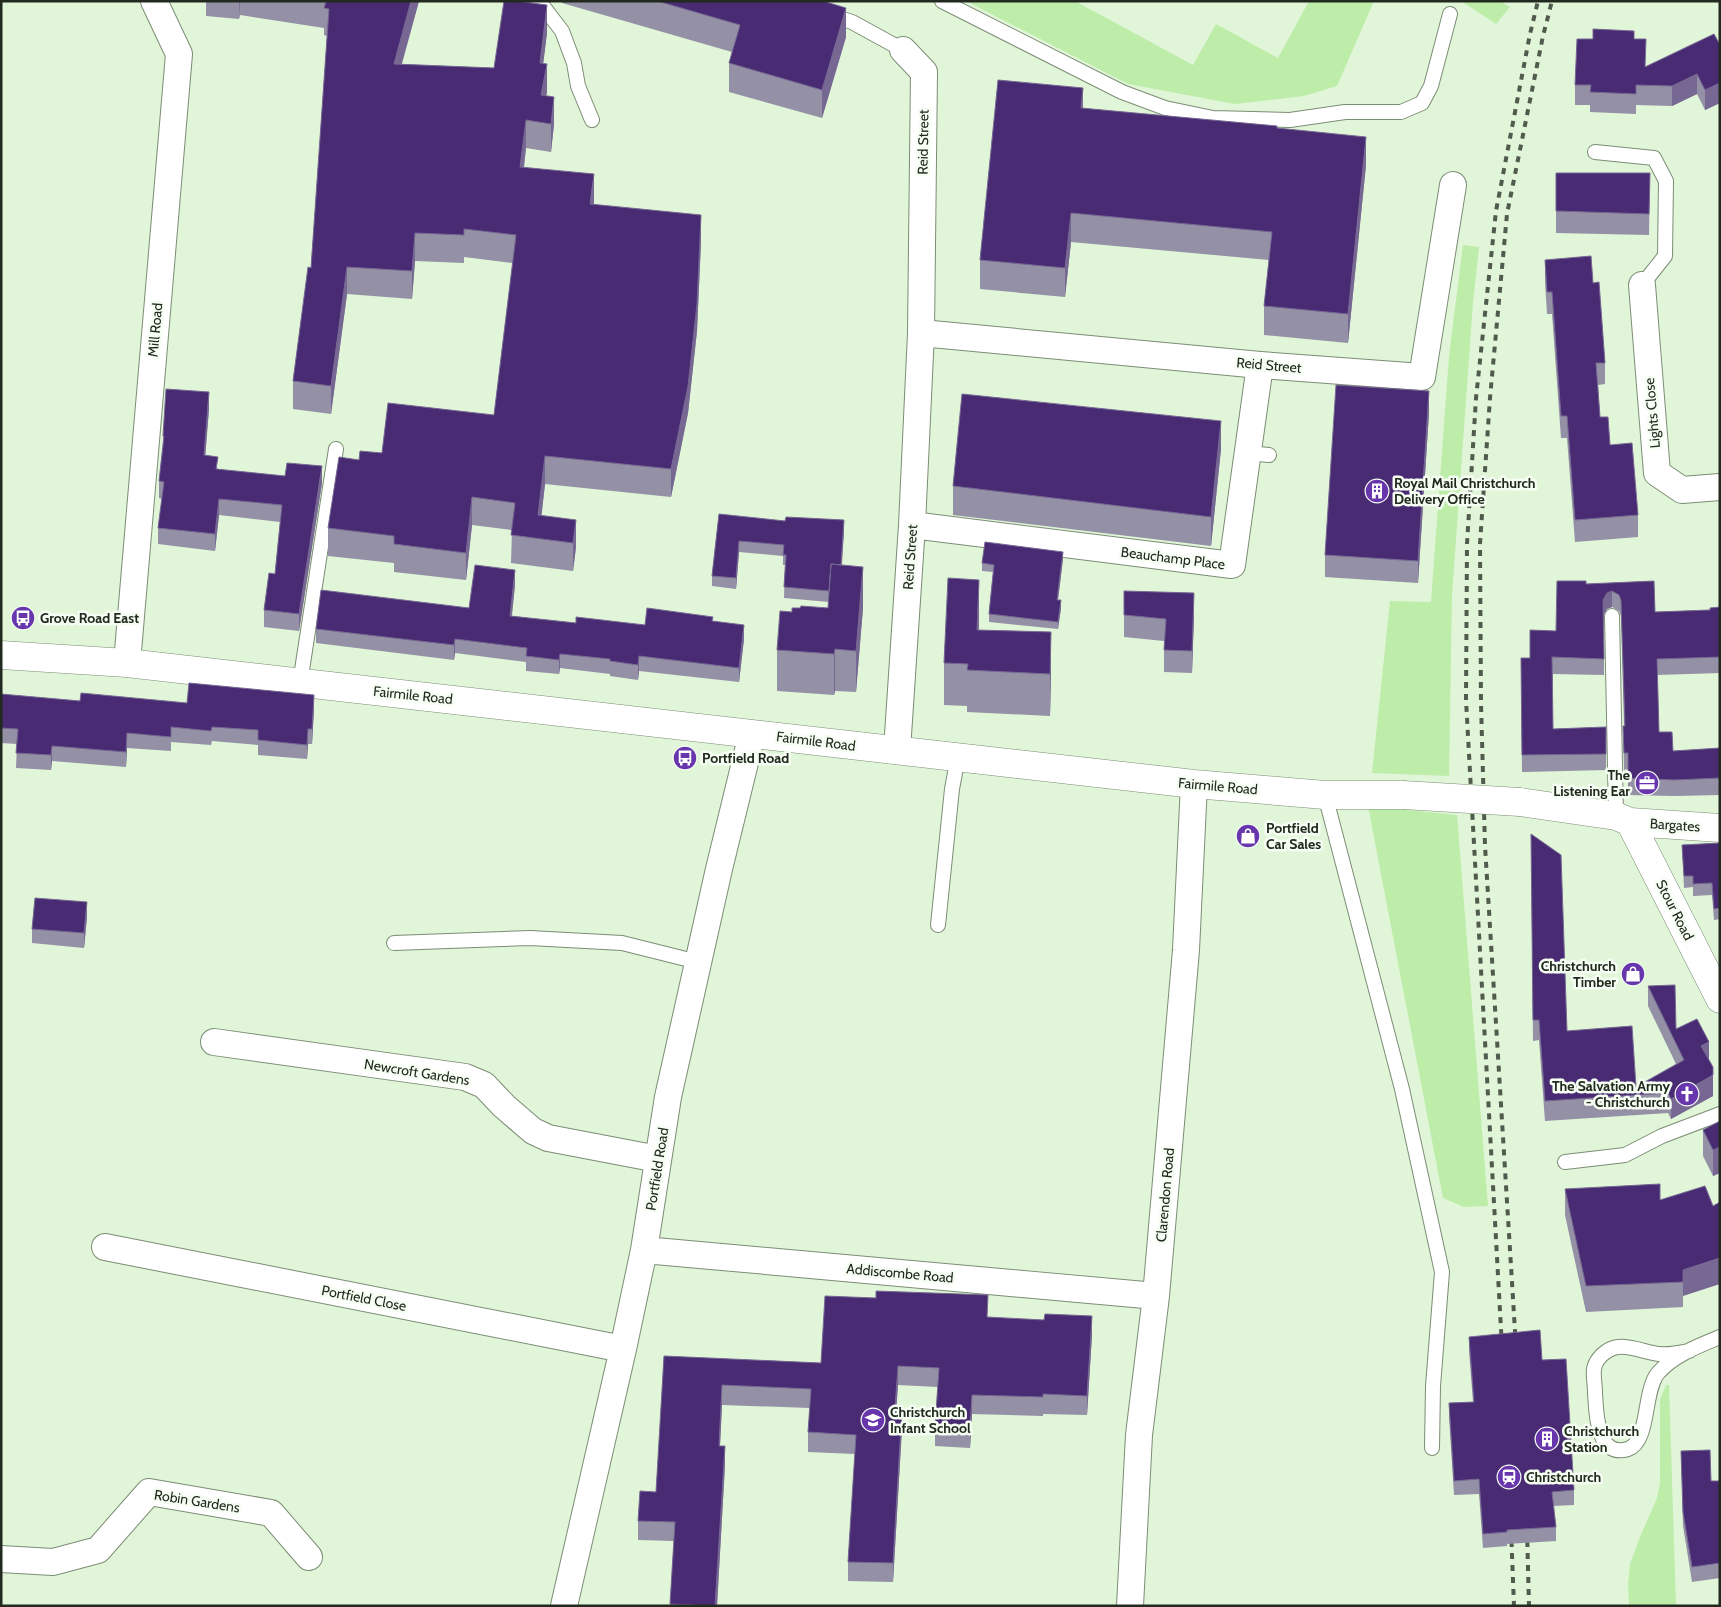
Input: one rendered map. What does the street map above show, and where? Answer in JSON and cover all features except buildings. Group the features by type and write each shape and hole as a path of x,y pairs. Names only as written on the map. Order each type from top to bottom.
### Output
{"main road":[{"name":"Fairmile Road","path":"1,655 127,663 1194,784 1325,795 1403,795 1520,802 1623,819"},
{"name":"Bargates","path":"1623,819 1720,828"},
{"name":"Stour Road","path":"1623,819 1720,999"}],"street":[{"name":"Mill Road","path":"127,663 179,54 154,1"},
{"name":"Reid Street","path":"896,750 912,525 921,333 924,72 903,50"},
{"name":"Reid Street","path":"921,333 1260,365 1422,378 1453,185"},
{"name":"Lights Close","path":"1642,285 1657,473 1682,490 1720,487"},
{"name":"Beauchamp Place","path":"912,525 1232,565 1258,454 1260,365"},
{"name":"Portfield Road","path":"564,1606 644,1250 668,1097 752,734"},
{"name":"Clarendon Road","path":"1130,1606 1139,1434 1156,1296 1186,950 1194,784"},
{"name":"Newcroft Gardens","path":"214,1042 465,1078 484,1085 504,1106 533,1131 548,1138 658,1159"},
{"name":"Portfield Close","path":"105,1247 623,1349"},
{"name":"Addiscombe Road","path":"644,1250 1156,1296"},
{"name":"Robin Gardens","path":"1,1559 53,1562 98,1550 149,1492 271,1513 309,1557"}],"lane":[{"path":"539,1 562,31 574,63 578,86 592,120"},
{"path":"942,1 1122,92 1165,108 1213,118 1290,120 1345,112 1401,112 1422,103 1431,86 1450,14"},
{"path":"817,11 847,20 903,50"},
{"path":"1595,152 1654,158 1666,181 1665,256 1642,285"},
{"path":"300,683 336,449"},
{"path":"1612,616 1623,819"},
{"path":"938,926 952,789 958,757"},
{"path":"1325,795 1402,1089 1442,1272 1433,1386 1432,1448"},
{"path":"394,943 530,938 622,944 698,962"},
{"path":"1565,1162 1625,1155 1662,1136 1720,1114"},
{"path":"1689,1350 1658,1373 1652,1382 1643,1427 1636,1443 1629,1448 1620,1450 1611,1447 1602,1437 1597,1424 1594,1369 1598,1358 1606,1351 1617,1347 1665,1354 1689,1350 1720,1337"}],"green space":[{"path":"966,1 1075,1 1193,65 1216,24 1278,58 1309,1 1374,1 1337,86 1304,96 1235,104 1128,84"},
{"path":"1461,1 1500,1 1510,7 1496,24"},
{"path":"1463,245 1479,247 1473,303 1452,595 1449,776 1372,773 1390,601 1431,602 1449,356"},
{"path":"1368,806 1457,815 1488,1206 1464,1207 1443,1198"},
{"path":"1666,1385 1669,1385 1676,1606 1629,1606 1628,1584 1630,1564 1657,1498 1660,1483 1660,1400"}],"railway":[{"path":"1502,1347 1466,700 1467,544 1476,398 1496,211 1538,1"},
{"path":"1516,1347 1485,846 1481,703 1480,544 1490,398 1507,214 1543,36 1552,1"},
{"path":"1511,1529 1514,1606"},
{"path":"1527,1529 1529,1606"}],"place":[{"name":"Royal Mail Christchurch Delivery Office","path":"1377,491"},
{"name":"Grove Road East","path":"23,618"},
{"name":"Portfield Road","path":"685,758"},
{"name":"The Listening Ear","path":"1647,783"},
{"name":"Portfield Car Sales","path":"1248,836"},
{"name":"Christchurch Timber","path":"1633,974"},
{"name":"The Salvation Army - Christchurch","path":"1687,1094"},
{"name":"Christchurch Infant School","path":"873,1420"},
{"name":"Christchurch Station","path":"1547,1439"},
{"name":"Christchurch","path":"1509,1477"}]}
